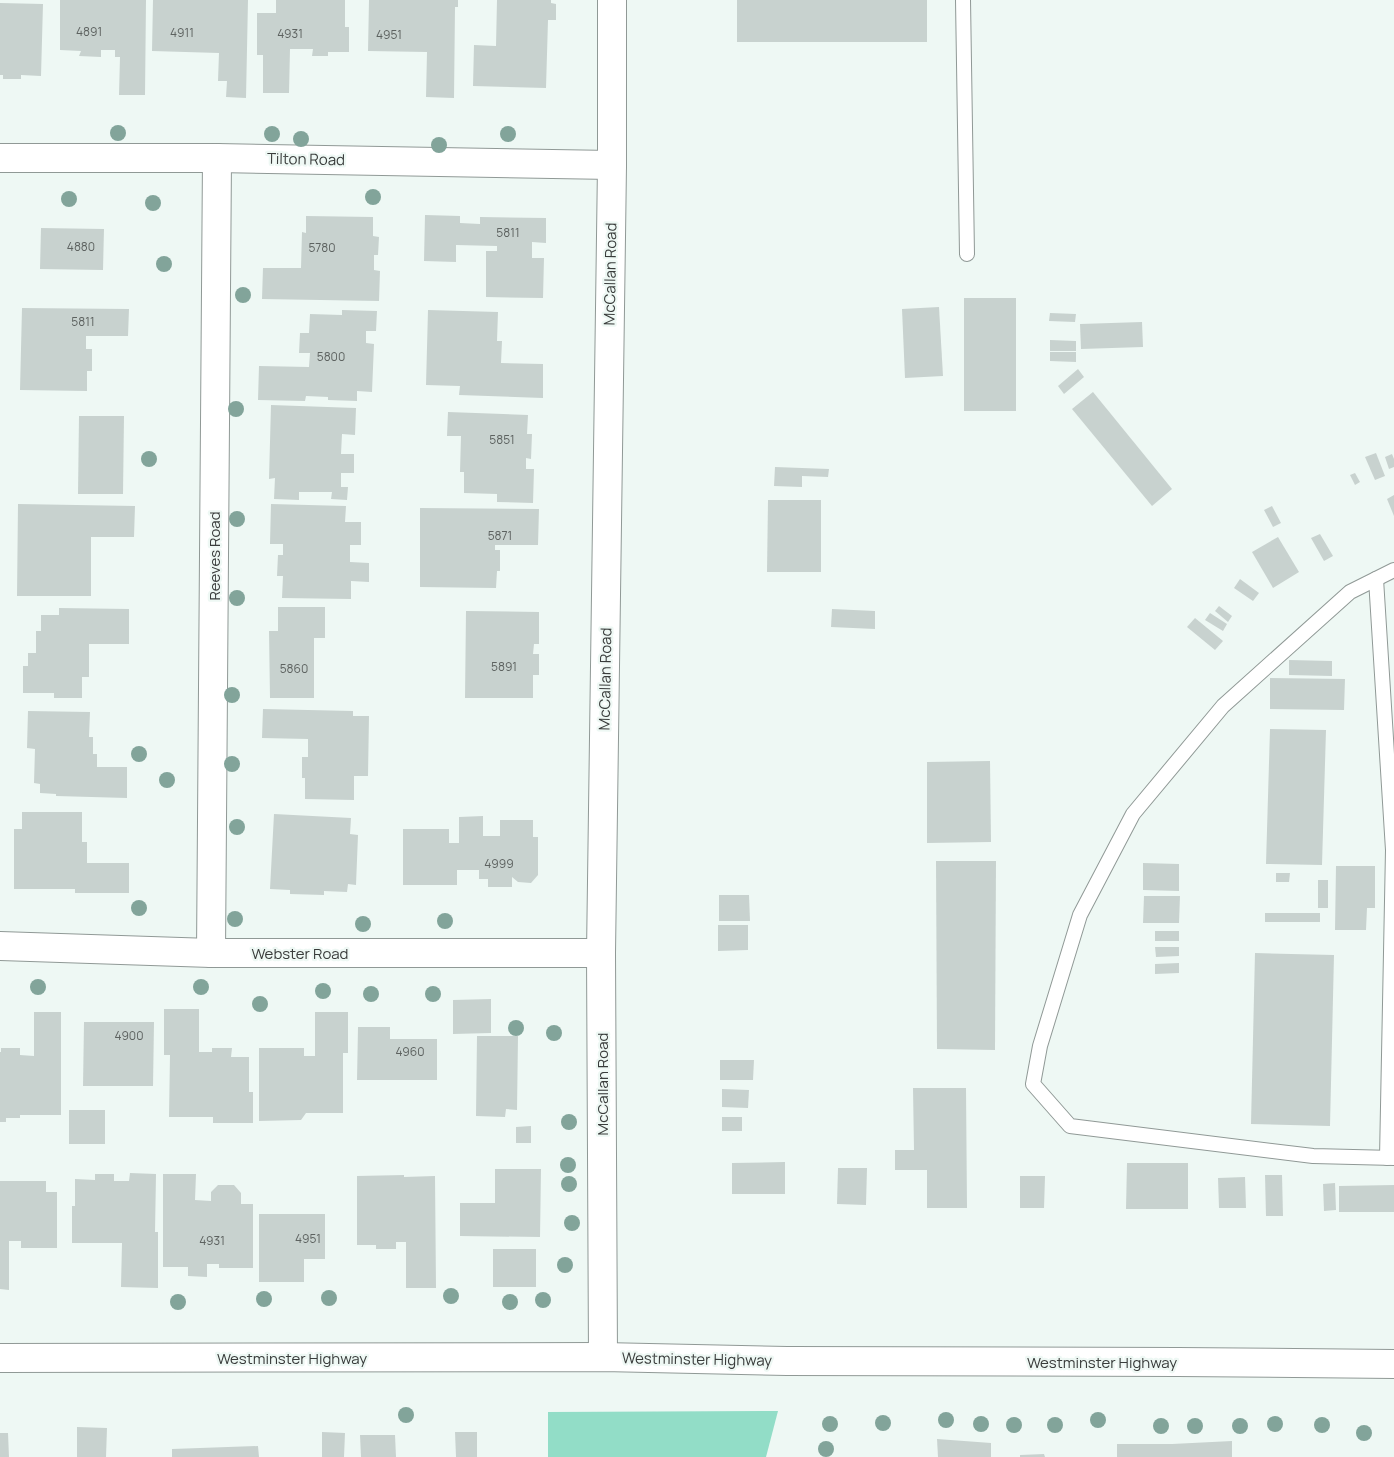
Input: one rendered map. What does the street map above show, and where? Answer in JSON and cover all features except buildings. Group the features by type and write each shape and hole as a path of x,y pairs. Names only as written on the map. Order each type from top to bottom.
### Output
{"street":[{"name":"McCallan Road","path":"603,1357 601,953 612,165 612,0"},
{"name":"Tilton Road","path":"0,158 216,158 612,165"},
{"name":"Reeves Road","path":"210,953 216,158"},
{"name":"Webster Road","path":"0,946 210,953 601,953"},
{"name":"Westminster Highway","path":"0,1358 603,1357 786,1361 1394,1364"}],"lane":[{"path":"964,0 967,254"},
{"path":"1376,579 1393,850 1390,1158 1313,1156 1070,1126 1033,1084 1040,1046 1080,915 1133,814 1223,706 1350,592 1376,579 1394,570"}],"green space":[{"path":"778,1411 766,1457 548,1457 548,1412"}]}
